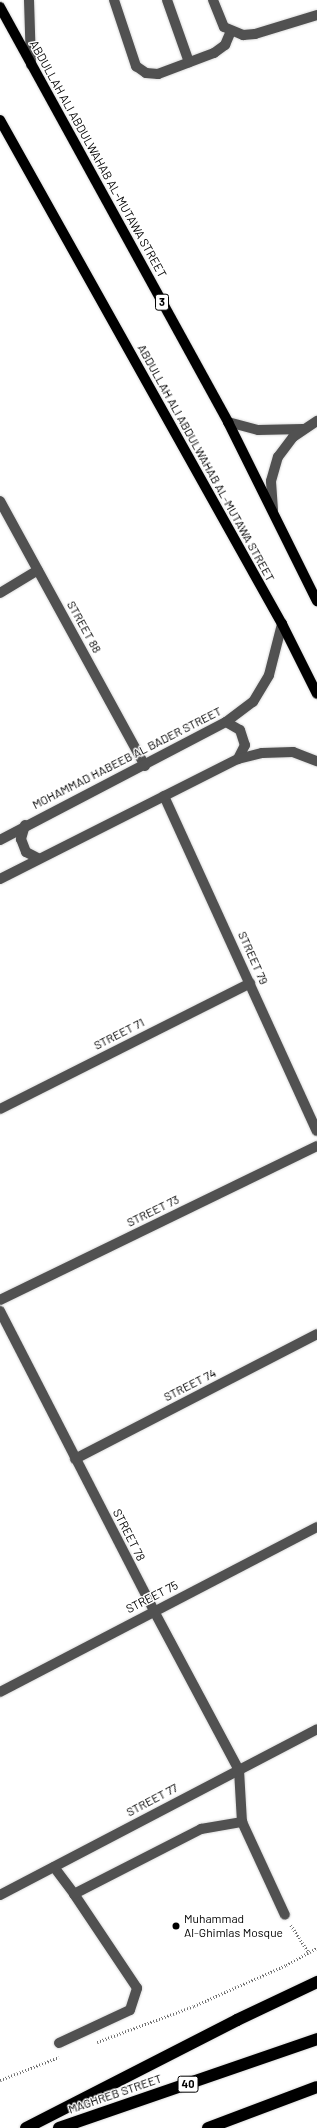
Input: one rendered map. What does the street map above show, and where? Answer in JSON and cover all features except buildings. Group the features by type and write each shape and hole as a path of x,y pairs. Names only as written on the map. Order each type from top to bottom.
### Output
{"highway":[{"path":"26,2128 317,1982"},
{"name":"MAGHREB STREET","path":"59,2128 317,2039"},
{"path":"208,2128 317,2087"}],"main road":[{"name":"ABDULLAH ALI ABDULWAHAB AL-MUTAWA STREET","path":"0,7 31,67 228,422 317,601"},
{"name":"ABDULLAH ALI ABDULWAHAB AL-MUTAWA STREET","path":"0,120 282,624 317,694"}],"street":[{"path":"29,0 31,67"},
{"path":"114,0 136,66 146,73 158,74 221,50 231,32"},
{"path":"167,0 189,62"},
{"path":"213,0 220,21 231,32 255,34 317,15"},
{"path":"276,519 271,494 274,469 285,446 303,429 317,421"},
{"path":"228,422 273,431 303,429"},
{"name":"STREET 88","path":"0,501 145,766"},
{"path":"0,592 38,570"},
{"name":"MOHAMMAD HABEEB AL BADER STREET","path":"0,840 145,766 226,722 253,702 269,675 282,624"},
{"path":"226,722 240,730 245,745 238,759"},
{"path":"0,879 38,858 238,759 262,753 293,752 317,761"},
{"name":"STREET 79","path":"164,796 317,1131"},
{"path":"25,826 21,839 26,852 38,858"},
{"name":"STREET 71","path":"0,1108 250,983"},
{"name":"STREET 73","path":"0,1300 317,1146"},
{"name":"STREET 78","path":"0,1311 154,1611 239,1770"},
{"name":"STREET 74","path":"75,1459 317,1334"},
{"name":"STREET 75","path":"0,1692 317,1527"},
{"name":"STREET 77","path":"0,1895 317,1729"},
{"path":"239,1770 242,1822 285,1915"},
{"path":"74,1894 201,1829 242,1822"},
{"path":"54,1867 74,1894 137,1988 130,2010 59,2043"}],"path":[{"path":"285,1915 309,1953"},
{"path":"90,2045 194,2006 286,1965 317,1948"},
{"path":"0,2080 67,2054"}],"place":[{"name":"Muhammad Al-Ghimlas Mosque","path":"176,1926"}]}
